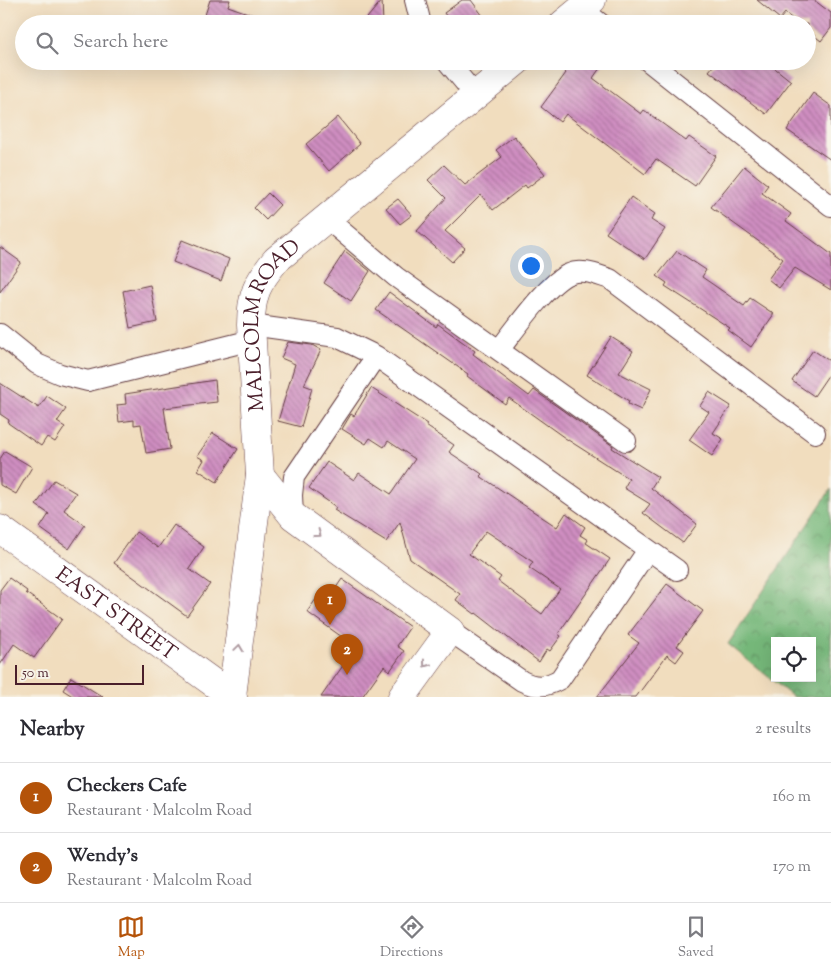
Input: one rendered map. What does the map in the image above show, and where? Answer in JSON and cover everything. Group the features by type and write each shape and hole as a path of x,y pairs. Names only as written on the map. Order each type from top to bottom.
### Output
{"street":[{"path":"415,0 419,15"},
{"path":"455,70 476,96"},
{"name":"MALCOLM ROAD","path":"232,697 260,475 251,333 251,302 259,280 276,260 506,70"},
{"path":"659,70 831,206"},
{"path":"326,218 396,277 626,441"},
{"path":"499,350 554,282 570,273 588,272 610,279 815,433"},
{"path":"0,334 37,364 60,374 88,381 251,333 337,337 376,356 677,570"},
{"path":"293,516 292,495 294,477 376,356"},
{"path":"260,475 293,516 450,631 531,686 551,684 560,679 648,550"},
{"name":"EAST STREET","path":"0,529 232,697"},
{"path":"402,697 450,631"}],"green space":[{"path":"831,489 831,697 793,697 775,682 816,682 816,637 771,637 771,679 728,644"}],"building":[{"path":"210,0 230,0 228,6 253,15 205,15"},
{"path":"382,0 383,15 370,15"},
{"path":"462,0 471,0 482,15 445,15 444,13"},
{"path":"757,0 814,0 831,13 831,28 821,41 816,37 816,15 788,15 785,13 783,15 775,15"},
{"path":"599,70 593,78 641,114 644,110 686,141 689,137 716,156 695,186 656,159 645,174 566,114 560,122 541,107 566,73 564,71"},
{"path":"777,70 791,81 766,114 709,71"},
{"path":"813,93 831,106 831,160 787,130"},
{"path":"338,117 360,144 329,171 306,144"},
{"path":"514,136 545,174 527,188 525,185 493,210 481,195 445,231 465,248 452,262 417,231 446,198 428,180 444,165 465,185 502,157 496,150"},
{"path":"744,166 768,185 762,193 791,214 786,221 831,254 831,290 795,268 779,288 768,279 783,259 711,207"},
{"path":"268,193 280,205 266,220 254,208"},
{"path":"631,197 655,214 651,220 665,229 645,259 606,233"},
{"path":"398,199 412,215 400,224 386,208"},
{"path":"182,240 229,259 221,281 173,262"},
{"path":"0,247 21,262 0,292"},
{"path":"345,251 370,271 351,301 324,283"},
{"path":"677,251 706,270 702,277 744,306 750,298 774,314 751,347 728,330 730,328 665,286 667,283 657,276"},
{"path":"150,285 157,322 130,328 123,291"},
{"path":"389,292 436,327 438,324 475,351 473,354 529,396 534,390 613,446 612,448 658,477 651,488 697,524 683,543 643,513 650,504 624,488 629,479 565,438 509,398 505,404 467,376 468,374 376,310"},
{"path":"611,337 633,351 619,373 651,389 641,410 628,404 629,401 587,375"},
{"path":"288,342 312,345 321,350 304,385 312,388 301,427 278,421 295,364 281,358"},
{"path":"813,350 831,362 831,371 814,396 792,381"},
{"path":"215,380 217,402 164,408 170,449 146,453 141,424 134,425 134,420 119,422 117,405 126,404 125,394"},
{"path":"0,383 39,408 47,396 66,409 57,422 65,427 55,442 47,437 41,446 8,423 9,420 0,414"},
{"path":"371,388 427,424 426,426 454,445 449,452 482,474 480,476 557,527 566,513 585,527 580,535 588,540 586,543 610,559 558,634 561,636 550,651 547,649 539,662 476,613 456,600 460,594 410,559 400,522 386,542 334,510 336,507 309,488 327,462 354,480 359,473 391,494 415,459 388,441 384,447 370,438 366,444 342,429 351,414 354,416","holes":["486,531 533,562 529,568 560,589 542,614 498,581 501,577 469,554"]},
{"path":"709,392 731,406 713,433 723,439 712,456 689,440 709,412 700,406"},
{"path":"213,433 238,449 217,482 198,470 204,460 197,456"},
{"path":"5,451 32,467 16,494 0,485 0,459"},
{"path":"54,480 76,493 64,510 85,525 69,549 40,528 49,514 36,505"},
{"path":"174,525 204,547 189,569 210,584 187,616 114,563 136,532 158,548"},
{"path":"9,578 62,619 34,658 14,644 0,665 0,590"},
{"path":"342,579 410,627 397,646 404,651 390,671 384,666 362,697 321,697 356,647 307,612 321,592 329,598"},
{"path":"667,584 703,611 677,646 684,651 676,662 667,655 636,697 597,697 639,643 628,635"},
{"path":"71,677 103,697 74,697 63,690"}],"place":[{"name":"Checkers Cafe","path":"330,625"},
{"name":"Wendy's","path":"347,675"}]}
